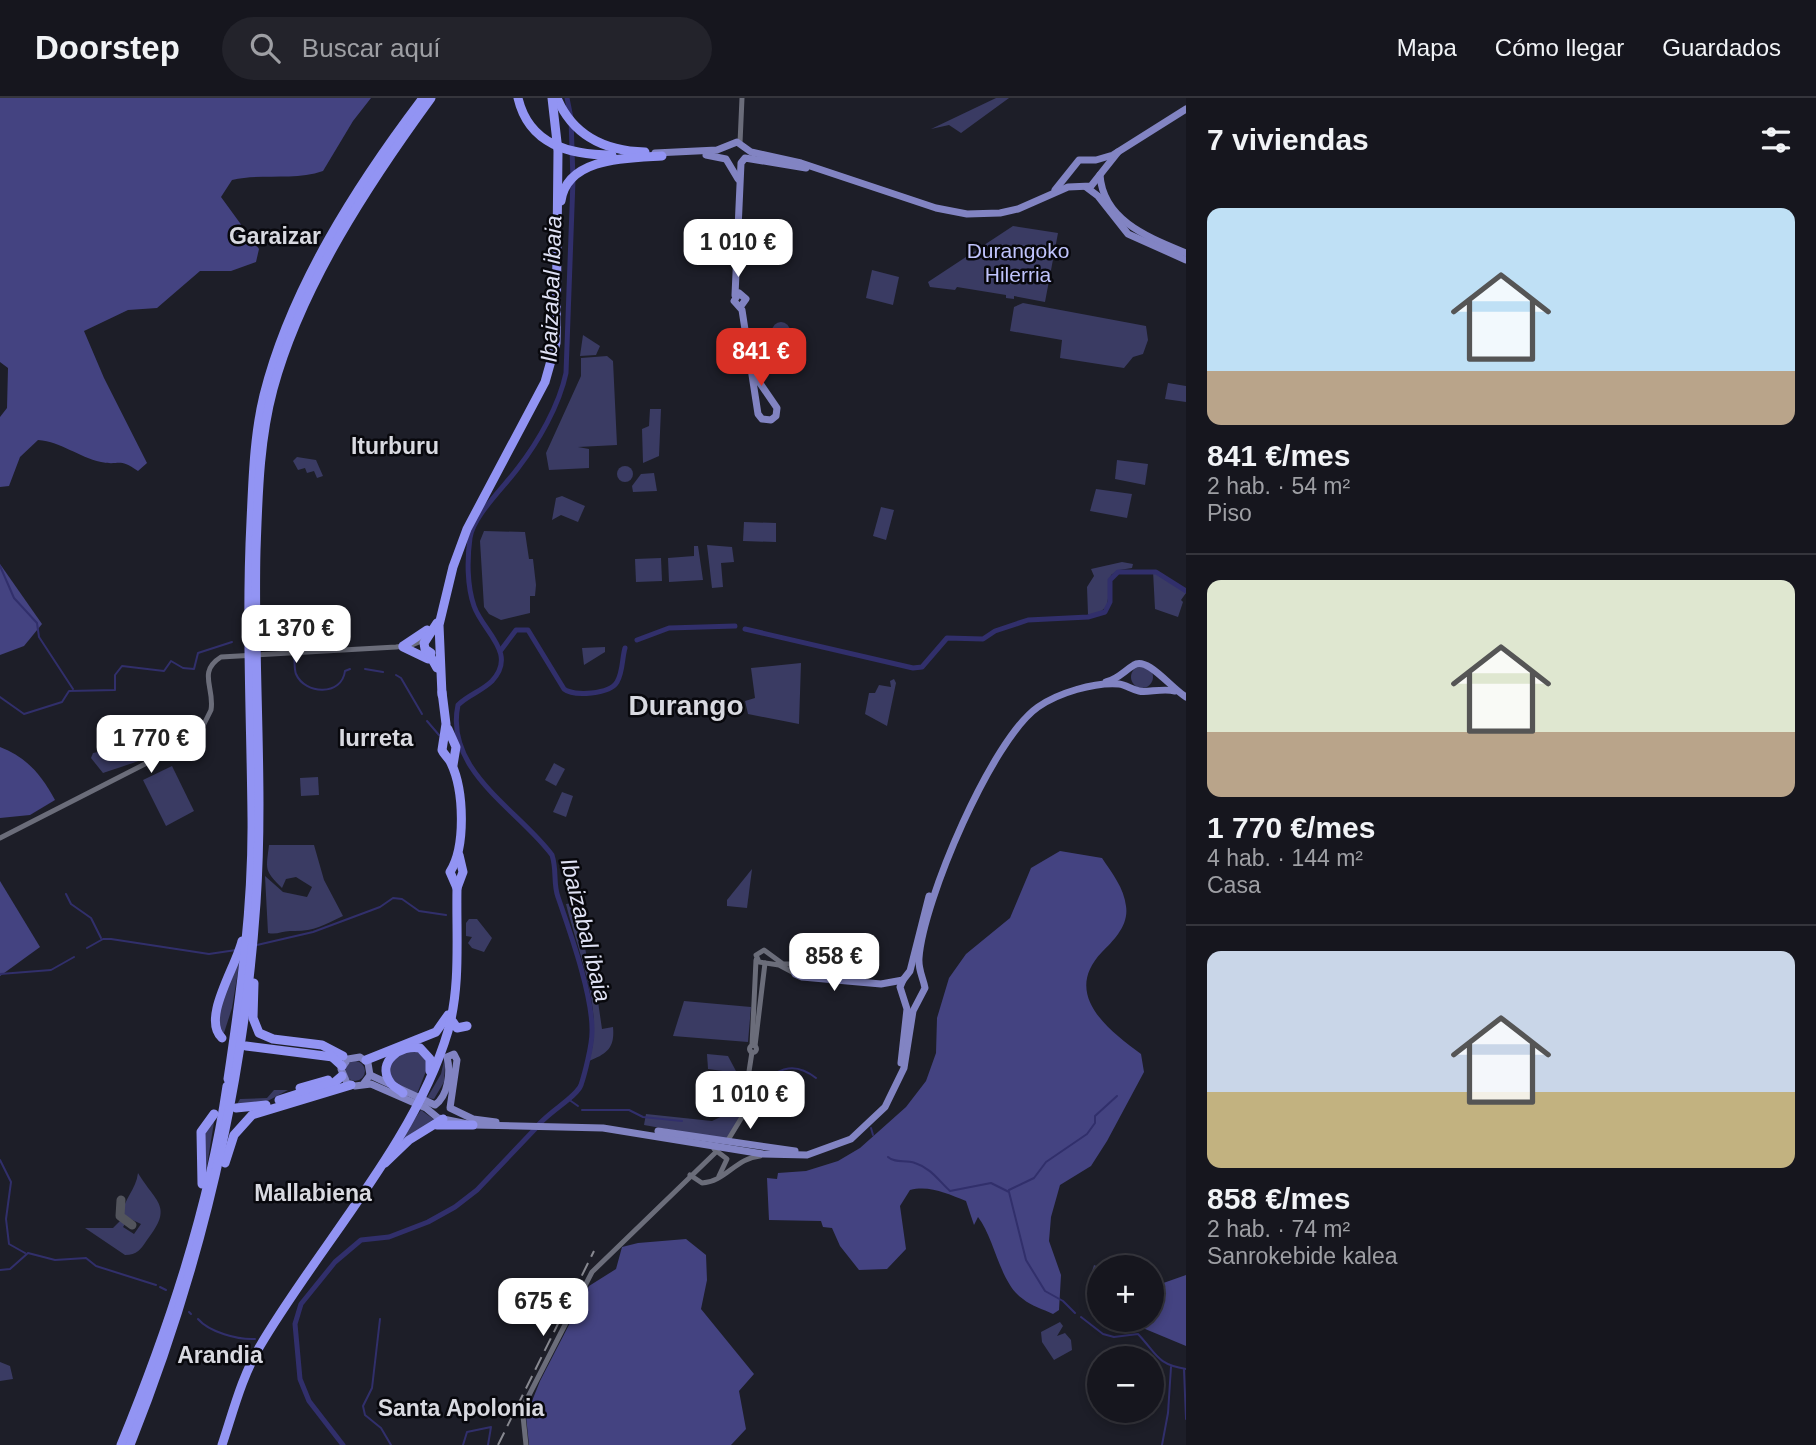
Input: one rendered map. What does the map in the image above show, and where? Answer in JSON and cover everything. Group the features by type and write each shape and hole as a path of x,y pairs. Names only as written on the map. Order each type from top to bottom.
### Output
{"highway":[{"path":"251,646 255,452 271,369 290,321 334,234 381,158 423,98"},
{"path":"343,1066 321,1042 271,1038 259,1033 253,1018 248,659 264,435 284,354 331,255 365,194 431,98"},
{"path":"547,98 558,172"},
{"path":"518,99 527,123 544,139 567,151 612,155"},
{"path":"442,695 439,625 467,529 551,363 557,326 556,100"},
{"path":"556,100 571,122 595,141 619,150 661,154"},
{"path":"558,223 563,192 576,174 595,165 661,154"},
{"path":"444,601 424,643 436,664 448,743 456,749 450,756 460,814 456,972 453,1022 447,1044 451,1060"},
{"path":"400,647 427,630 444,601"},
{"path":"427,638 436,638 440,644"},
{"path":"427,651 435,652 440,644"},
{"path":"400,647 420,653 433,664 442,695"},
{"path":"222,1038 215,1031 213,1014 235,967 252,904"},
{"path":"121,1445 173,1307 221,1126 252,904"},
{"path":"210,1204 236,1084 252,904"},
{"path":"369,1068 441,1028 449,1013 456,972"},
{"path":"222,1445 259,1347 408,1120 435,1069 448,1030 454,999"},
{"path":"453,1022 457,1028 467,1026"},
{"path":"246,1046 333,1057 343,1066"},
{"path":"369,1068 409,1047 420,1048 430,1059 427,1078 408,1120"},
{"path":"396,1053 387,1064 387,1074 391,1084 402,1095"},
{"path":"316,1089 343,1066"},
{"path":"131,1445 176,1322 210,1204 234,1135 246,1119 258,1112 335,1082 343,1066"},
{"path":"316,1089 351,1085"},
{"path":"246,1119 282,1103"},
{"path":"236,1108 282,1103"},
{"path":"199,1211 203,1175 201,1132 214,1114"},
{"path":"350,1209 400,1147 441,1121 473,1125"}],"main road":[{"path":"661,154 717,150 736,144 751,152 801,163 936,208 967,214 1000,213 1049,195 1095,184 1105,165 1118,152 1186,108"},
{"path":"728,160 736,144"},
{"path":"736,144 743,161 739,183 734,277 738,292 746,300 741,306 760,416 771,420 777,413 773,402 753,373"},
{"path":"1049,195 1072,172 1079,160 1092,160 1118,152"},
{"path":"612,155 707,155 820,171"},
{"path":"728,160 739,183"},
{"path":"1092,160 1099,167 1114,209 1128,226 1186,253"},
{"path":"1072,172 1082,186 1098,196 1128,234 1186,260"},
{"path":"759,406 766,400 773,402"},
{"path":"878,1113 901,1062 907,1019 904,996 900,988 924,909 942,860 1016,722 1048,697 1111,680 1135,664 1144,662 1152,666 1156,674 1175,691 1186,697"},
{"path":"1129,669 1127,679 1132,687"},
{"path":"1150,689 1156,674"},
{"path":"644,1131 698,1143 795,1156 835,1147 871,1121 892,1097 904,1068 913,1011 925,988 919,977 924,930 945,861 1018,726 1037,708 1061,695 1109,684 1132,687 1139,691 1175,691"},
{"path":"796,971 804,967 815,977"},
{"path":"796,971 815,977 881,984 919,977"},
{"path":"881,984 904,996 919,998"},
{"path":"402,1095 357,1056 343,1066 351,1085 365,1083 473,1119 514,1125"},
{"path":"441,1121 437,1106 451,1060"},
{"path":"365,1083 369,1068"},
{"path":"437,1106 441,1121"},
{"path":"473,1125 580,1124 795,1151 833,1143 871,1121"}],"street":[{"path":"736,144 741,126 742,98"},
{"path":"400,647 427,638"},
{"path":"340,649 356,651 368,647"},
{"path":"330,650 356,651 400,647 427,651"},
{"path":"0,838 188,742 201,730 211,710 206,680 212,664 221,657 248,659 340,649 383,648"},
{"path":"753,1048 757,960 760,950 796,971"},
{"path":"728,1140 742,1117 768,953"},
{"path":"757,960 796,971"},
{"path":"698,1143 720,1150 726,1157 726,1166 718,1178"},
{"path":"526,1445 523,1416 526,1401 592,1272 715,1153"},
{"path":"690,1175 702,1184 718,1178 746,1158 772,1155"}],"green space":[{"path":"996,98 1009,98 961,133 949,125 931,129"},
{"name":"Durangoko Hilerria","path":"1013,226 1058,233 1045,302 1014,296 1014,299 1006,298 1006,295 957,287 955,290 930,287 928,282"},
{"path":"872,270 899,277 893,305 866,298"},
{"path":"1023,303 1146,326 1148,340 1143,354 1133,357 1124,368 1060,358 1062,340 1010,331 1014,307"},
{"path":"781,322 787,325 790,331 787,337 781,340 775,337 772,331 775,325"},
{"path":"583,335 600,346 596,355 580,356"},
{"path":"607,356 613,361 617,445 578,447 589,449 589,468 549,470 546,453 581,376 581,358"},
{"path":"1168,383 1186,386 1186,402 1165,399"},
{"path":"650,409 661,409 659,456 643,463 642,429 649,426"},
{"path":"297,457 316,460 323,476 317,478 314,471 307,473 305,468 298,470 293,461"},
{"path":"1117,460 1148,464 1145,485 1115,479"},
{"path":"625,466 633,474 625,482 617,474"},
{"path":"654,473 657,491 633,492 632,486 641,474"},
{"path":"1096,489 1132,494 1127,518 1090,511"},
{"path":"562,496 585,506 578,522 561,515 552,520 556,498"},
{"path":"881,507 894,510 886,540 873,536"},
{"path":"744,522 776,523 776,542 743,541"},
{"path":"484,531 525,532 529,559 533,559 536,585 535,596 530,596 530,613 501,620 489,614 484,607 480,541"},
{"path":"707,545 732,547 734,562 721,563 723,587 712,588"},
{"path":"694,546 698,546 703,580 669,582 668,558 694,556"},
{"path":"661,558 662,581 636,582 635,559"},
{"path":"1122,562 1133,564 1132,568 1119,570 1111,575 1107,606 1098,614 1088,614 1087,587 1094,576 1091,569"},
{"path":"1153,571 1163,574 1186,593 1181,600 1183,602 1178,617 1155,609"},
{"path":"605,647 605,652 584,665 582,648"},
{"path":"801,663 799,724 748,714 745,701 755,698 751,668"},
{"path":"1142,666 1150,669 1153,677 1150,685 1142,688 1134,685 1131,677 1134,669"},
{"path":"894,679 896,683 887,726 865,714 869,693 875,693 879,685 891,687 890,681"},
{"path":"167,738 171,747 103,773 91,758 93,753"},
{"path":"554,763 565,769 556,786 545,780"},
{"path":"172,766 194,811 166,826 143,780"},
{"path":"318,777 319,795 301,796 300,778"},
{"path":"562,792 573,796 566,817 553,812"},
{"path":"269,845 314,845 324,880 343,916 311,929 268,933 265,876 283,892 307,897 312,887 296,877 286,879 282,888 268,869"},
{"path":"752,869 747,908 727,906 727,900"},
{"path":"578,902 590,979 595,981 602,1029 613,1027 611,1045 601,1056 589,1061 594,1023 592,1003 566,904"},
{"path":"469,919 477,919 492,938 484,952 472,948 468,943 472,937 466,936 466,923"},
{"path":"242,947 232,1008 223,1036 220,1033 217,1010"},
{"path":"684,1001 751,1007 748,1042 673,1036"},
{"path":"406,1050 423,1053 428,1066 417,1094 395,1085 389,1078 391,1062"},
{"path":"446,1052 444,1082 434,1099 427,1098 441,1074"},
{"path":"707,1054 728,1056 737,1073 708,1069"},
{"path":"355,1061 362,1064 365,1071 362,1078 355,1081 348,1078 345,1071 348,1064"},
{"path":"274,1090 288,1090 264,1103 236,1106 240,1099 267,1098"},
{"path":"421,1110 436,1121 395,1146"},
{"path":"735,1110 742,1113 728,1140 644,1125 646,1114 712,1121"},
{"path":"215,1116 205,1178 202,1134"},
{"path":"138,1173 156,1198 161,1212 160,1219 143,1246 136,1253 125,1255 85,1228 113,1228 121,1220 125,1224 123,1227 134,1234 141,1224 122,1215"},
{"path":"1060,1322 1063,1326 1057,1336 1065,1333 1071,1340 1072,1350 1054,1360 1042,1342 1041,1332"},
{"path":"0,1362 10,1366 13,1379 0,1381"}],"shaded area":[{"path":"0,98 371,98 353,121 323,171 301,176 232,180 221,197 259,249 256,262 231,271 200,271 157,308 128,310 84,331 104,378 147,463 138,471 126,464 101,462 38,440 20,457 9,486 0,487 0,417 7,408 8,368 0,362"},
{"path":"0,564 42,624 24,646 0,655"},
{"path":"0,747 33,768 55,800 30,815 0,818"},
{"path":"1060,851 1102,858 1123,893 1126,913 1123,926 1091,967 1086,982 1094,1009 1103,1022 1141,1054 1144,1072 1091,1166 1060,1185 1051,1217 1049,1241 1061,1275 1059,1310 1053,1314 1030,1304 1015,1292 978,1217 974,1225 966,1201 946,1193 932,1189 910,1190 900,1206 906,1249 887,1269 859,1270 840,1246 832,1228 823,1227 821,1221 769,1220 767,1178 777,1179 778,1173 806,1171 838,1161 860,1148 906,1107 926,1081 936,1053 937,1018 949,978 966,954 1010,918 1031,868"},
{"path":"0,881 40,947 0,976"},
{"path":"686,1239 706,1255 707,1280 701,1309 754,1374 739,1391 746,1429 731,1445 529,1445 526,1416 540,1381 589,1286 616,1269 622,1247"},
{"path":"1186,1275 1186,1346 1152,1332 1164,1332 1164,1283"}],"waterway":[{"name":"Ibaizabal ibaia","path":"343,1445 309,1401 300,1379 295,1324 301,1304 335,1262 361,1240 389,1237 428,1222 455,1207 477,1190 546,1117 578,1090 591,1044 589,1001 557,892 552,855 473,770 462,750 457,729 458,705 492,681 499,671 501,661 496,643 478,616 472,598 468,563 472,529 533,447 553,411 566,373 573,180 571,118 567,98"},
{"path":"0,566 14,598 37,623 39,637 73,689"},
{"path":"745,629 913,668 922,667 947,638 983,639 995,631 1028,620 1088,617 1105,612 1110,602 1110,580 1118,572 1156,572 1186,591"},
{"path":"637,640 669,628 735,626"},
{"path":"501,650 516,630 528,630 564,689 583,693 600,692 617,682 625,648"},
{"path":"0,697 24,714 62,702 69,691 115,690 115,675 122,666 164,671 171,661 183,668 194,669 198,653 232,642"},
{"path":"262,642 288,649"},
{"path":"294,656 296,674 307,686 315,689 323,690 337,685 345,671 350,669"},
{"path":"365,669 383,672"},
{"path":"396,675 401,678 422,714"},
{"path":"427,721 439,735"},
{"path":"66,894 71,904 91,918 101,938"},
{"path":"257,945 313,932 380,907 393,898 402,899 419,911 446,915"},
{"path":"87,948 103,939 111,939 209,954 236,950"},
{"path":"0,974 51,970 74,957"},
{"path":"748,1088 789,1068 806,1072 816,1078"},
{"path":"1009,1190 1034,1178 1046,1162 1087,1134 1095,1123 1095,1116 1117,1096"},
{"path":"568,1099 578,1106"},
{"path":"582,1110 629,1110 643,1117 682,1121"},
{"path":"871,1128 873,1135"},
{"path":"888,1157 921,1165 950,1191 991,1183 1009,1192 1026,1260 1045,1291 1063,1301 1075,1313"},
{"path":"0,1160 11,1182 6,1219 9,1244 25,1253"},
{"path":"0,1270 10,1269 28,1253 55,1260 86,1258 96,1266 156,1285"},
{"path":"160,1287 166,1290"},
{"path":"1081,1317 1103,1334 1114,1337 1138,1334 1163,1361 1186,1369"},
{"path":"198,1319 209,1328 224,1334 255,1339"},
{"path":"380,1319 372,1388 363,1406 365,1415 381,1428 391,1445"},
{"path":"1162,1445 1168,1413 1171,1367"},
{"path":"1184,1370 1186,1419"},
{"path":"463,1445 467,1432 491,1427 488,1445"}],"taxiway":[{"path":"121,1200 120,1216 132,1225"}],"railway":[{"path":"498,1445 594,1251"}],"district":[{"name":"Garaizar","path":"275,236"},
{"name":"Iturburu","path":"395,446"},
{"name":"Durango","path":"686,705"},
{"name":"Iurreta","path":"376,738"},
{"name":"Mallabiena","path":"313,1193"},
{"name":"Arandia","path":"220,1355"},
{"name":"Santa Apolonia","path":"461,1408"}]}
